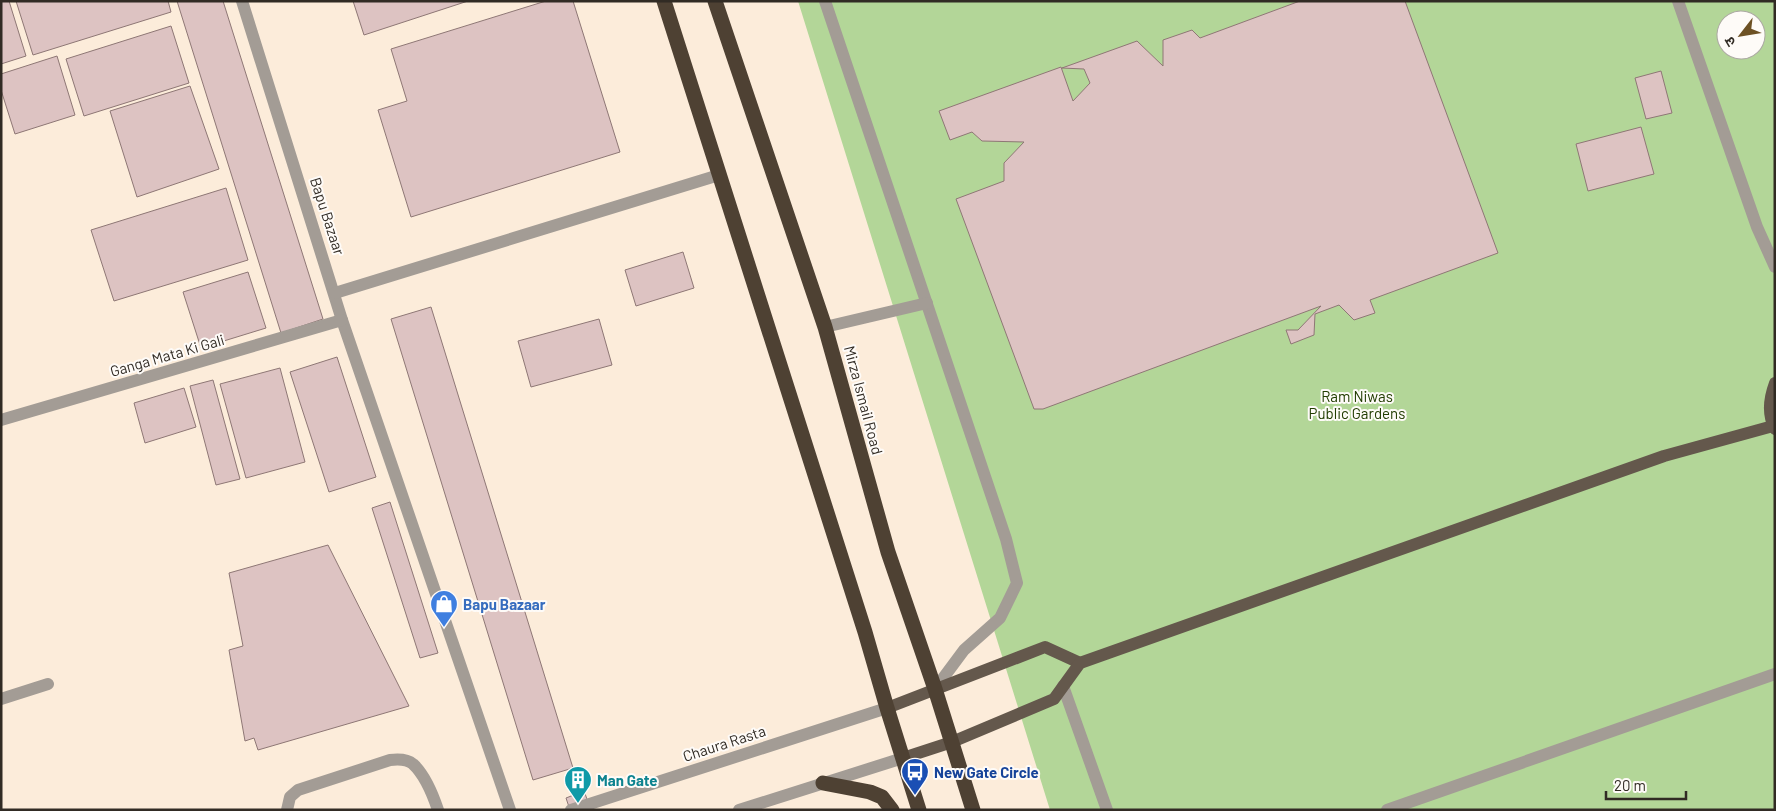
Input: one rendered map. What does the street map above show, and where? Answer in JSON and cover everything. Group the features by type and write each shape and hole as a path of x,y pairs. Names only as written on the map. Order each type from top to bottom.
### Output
{"highway":[{"path":"664,1 865,632 919,810"},
{"name":"Mirza Ismail Road","path":"715,1 826,327 888,552 935,688 974,810"},
{"path":"823,784 870,792 882,797 892,810"}],"main road":[{"path":"903,758 952,742 1054,698 1080,663 1664,456 1774,427 1769,406 1770,396 1775,383"},
{"path":"887,708 1045,647 1080,663"}],"street":[{"name":"Bapu Bazaar","path":"242,1 342,320 510,810"},
{"path":"825,1 1006,539 1017,583 1000,618 964,650 935,688"},
{"path":"1678,1 1757,228 1775,267"},
{"path":"335,293 719,175"},
{"path":"826,327 926,303"},
{"name":"Ganga Mata Ki Gali","path":"1,420 342,320"},
{"path":"1387,810 1775,674"},
{"path":"1,699 48,684"},
{"path":"1063,686 1107,810"},
{"name":"Chaura Rasta","path":"571,810 887,708"},
{"path":"739,810 903,758"},
{"path":"286,810 290,797 298,790 390,760 401,759 412,763 421,775 438,810"}],"green space":[{"name":"Ram Niwas Public Gardens","path":"798,1 1775,1 1775,810 1050,810"}],"building":[{"path":"1,1 9,1 26,56 1,64"},
{"path":"16,1 168,1 171,12 33,55"},
{"path":"177,1 223,1 323,319 281,333"},
{"path":"353,1 468,1 364,35"},
{"path":"546,1 573,1 620,152 411,217 378,110 407,101 391,49"},
{"path":"1300,1 1405,1 1498,253 1370,300 1375,313 1354,320 1339,305 1315,314 1314,335 1291,344 1286,330 1298,330 1321,306 1043,409 1034,409 956,199 1004,181 1004,163 1024,142 982,141 972,132 950,140 939,111 1061,67 1073,101 1090,83 1084,69 1062,68 1137,41 1163,66 1163,40 1192,30 1200,38"},
{"path":"171,26 189,83 84,116 66,59"},
{"path":"57,56 75,115 15,134 1,90 1,74"},
{"path":"1661,71 1672,113 1646,119 1635,78"},
{"path":"190,86 219,169 137,197 110,111"},
{"path":"1641,127 1654,174 1588,191 1576,144"},
{"path":"226,188 248,260 114,301 91,230"},
{"path":"683,252 694,288 636,306 625,270"},
{"path":"248,272 266,328 201,348 183,292"},
{"path":"431,307 573,768 533,780 391,319"},
{"path":"599,319 612,365 531,387 518,341"},
{"path":"337,357 376,477 329,492 290,372"},
{"path":"280,368 305,462 246,478 220,384"},
{"path":"213,380 240,479 216,485 190,386"},
{"path":"184,388 196,427 145,443 134,403"},
{"path":"390,502 438,653 420,658 372,508"},
{"path":"328,545 409,706 258,750 254,738 245,741 229,650 243,646 229,573"},
{"name":"Man Gate","path":"584,791 591,810 570,810 566,798"}],"place":[{"name":"Bapu Bazaar","path":"444,628"},
{"name":"New Gate Circle","path":"915,796"},
{"name":"Man Gate","path":"578,804"}]}
